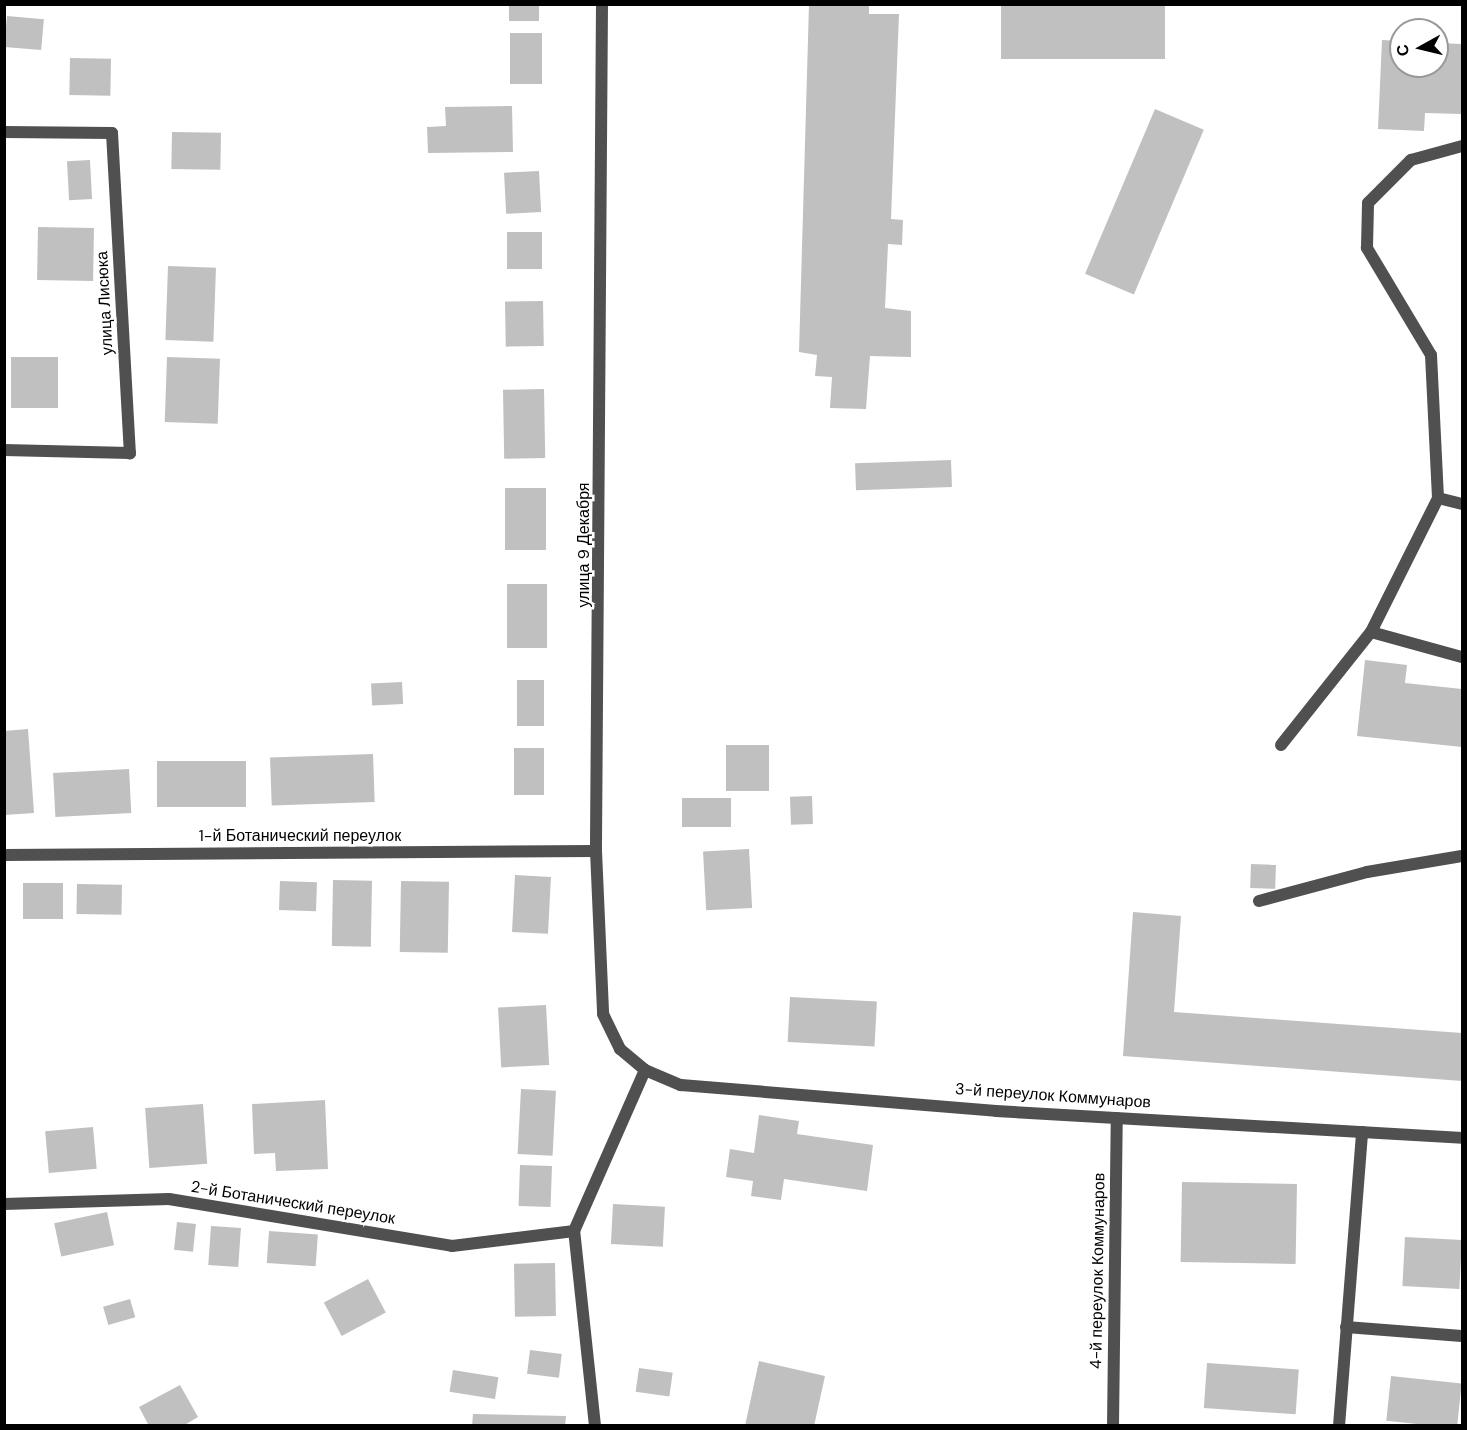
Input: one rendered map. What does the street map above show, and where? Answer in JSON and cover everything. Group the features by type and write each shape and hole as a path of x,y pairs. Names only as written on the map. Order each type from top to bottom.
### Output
{"street":[{"name":"улица 9 Декабря","path":"602,4 596,851 603,1014 620,1049 645,1070"},
{"name":"улица Лисюка","path":"4,132 112,133 130,453 4,450"},
{"path":"1281,745 1371,632 1438,498 1431,355 1367,248 1368,203 1411,160 1462,146"},
{"path":"1438,498 1462,504"},
{"path":"1371,632 1462,657"},
{"name":"1-й Ботанический переулок","path":"4,855 596,851"},
{"path":"1258,901 1367,872 1462,856"},
{"path":"595,1425 574,1231 645,1070"},
{"name":"3-й переулок Коммунаров","path":"645,1070 681,1085 1117,1118 1462,1138"},
{"name":"4-й переулок Коммунаров","path":"1113,1425 1117,1118"},
{"path":"1339,1425 1362,1132"},
{"name":"2-й Ботанический переулок","path":"4,1204 169,1199 452,1246 574,1231"},
{"path":"1346,1327 1462,1336"}],"building":[{"path":"509,4 539,4 539,21 509,21"},
{"path":"809,4 869,4 869,14 899,14 891,219 903,220 902,245 888,244 885,308 911,311 911,357 870,356 866,409 830,408 832,377 815,376 817,355 799,352"},
{"path":"1001,4 1165,4 1165,59 1001,59"},
{"path":"7,16 44,19 41,50 4,47"},
{"path":"510,33 542,33 542,84 510,84"},
{"path":"1382,40 1389,40 1389,78 1449,78 1449,43 1462,44 1462,114 1425,113 1424,131 1378,129"},
{"path":"70,58 111,59 110,96 69,95"},
{"path":"512,106 513,152 428,153 427,127 446,126 445,107"},
{"path":"1155,109 1204,130 1134,294 1085,274"},
{"path":"172,132 221,133 220,170 171,169"},
{"path":"90,160 92,199 69,200 67,161"},
{"path":"539,171 541,212 506,214 504,173"},
{"path":"38,227 94,228 93,281 37,280"},
{"path":"507,232 542,232 542,269 507,269"},
{"path":"168,266 216,268 213,342 165,340"},
{"path":"543,301 544,346 506,347 505,302"},
{"path":"11,357 58,357 58,408 11,408"},
{"path":"167,357 220,359 218,424 165,422"},
{"path":"544,389 545,458 504,459 503,390"},
{"path":"951,460 952,487 856,490 855,463"},
{"path":"505,488 546,488 546,550 505,550"},
{"path":"507,584 547,584 547,648 507,648"},
{"path":"1365,660 1407,665 1405,683 1462,689 1462,747 1357,736"},
{"path":"517,680 544,680 544,726 517,726"},
{"path":"402,682 403,704 372,706 371,684"},
{"path":"28,729 34,813 4,815 4,731"},
{"path":"726,745 769,745 769,791 726,791"},
{"path":"514,748 544,748 544,795 514,795"},
{"path":"373,754 375,802 272,806 270,758"},
{"path":"157,761 246,761 246,807 157,807"},
{"path":"129,769 131,813 55,817 53,773"},
{"path":"812,796 813,824 791,825 790,797"},
{"path":"682,798 731,798 731,827 682,827"},
{"path":"749,849 752,908 706,910 703,851"},
{"path":"1251,864 1276,865 1275,889 1250,888"},
{"path":"515,875 551,877 548,934 512,932"},
{"path":"333,880 372,881 371,947 332,946"},
{"path":"280,881 317,882 316,911 279,910"},
{"path":"401,881 449,882 448,953 400,952"},
{"path":"23,883 63,883 63,919 23,919"},
{"path":"77,884 122,885 121,915 76,914"},
{"path":"1133,912 1181,916 1174,1012 1462,1033 1462,1081 1123,1056"},
{"path":"790,997 877,1002 875,1046 788,1042"},
{"path":"546,1005 549,1065 501,1067 498,1008"},
{"path":"521,1089 556,1091 553,1156 518,1154"},
{"path":"325,1100 328,1169 276,1171 275,1153 254,1154 252,1104"},
{"path":"203,1104 207,1164 149,1168 145,1108"},
{"path":"759,1115 799,1121 797,1134 873,1145 867,1191 784,1179 781,1200 751,1196 753,1181 726,1177 730,1149 754,1153"},
{"path":"93,1127 97,1169 49,1173 45,1131"},
{"path":"520,1165 552,1166 551,1207 519,1206"},
{"path":"1182,1182 1297,1184 1296,1264 1181,1262"},
{"path":"613,1204 665,1207 663,1247 611,1244"},
{"path":"107,1212 114,1245 61,1256 54,1223"},
{"path":"177,1222 196,1224 193,1252 174,1250"},
{"path":"211,1226 241,1228 238,1267 208,1265"},
{"path":"269,1231 318,1234 316,1266 267,1263"},
{"path":"1405,1237 1462,1240 1459,1289 1402,1286"},
{"path":"555,1263 556,1316 515,1317 514,1264"},
{"path":"368,1279 386,1313 342,1336 324,1302"},
{"path":"130,1299 135,1317 108,1325 103,1307"},
{"path":"530,1350 562,1354 559,1378 527,1374"},
{"path":"759,1361 825,1376 814,1426 745,1426"},
{"path":"1207,1363 1299,1369 1296,1414 1204,1408"},
{"path":"639,1368 673,1373 669,1396 636,1392"},
{"path":"453,1370 498,1377 495,1399 450,1392"},
{"path":"1391,1376 1462,1383 1457,1426 1386,1421"},
{"path":"180,1385 198,1417 183,1426 149,1426 139,1407"},
{"path":"473,1414 566,1416 565,1426 472,1426"}]}
